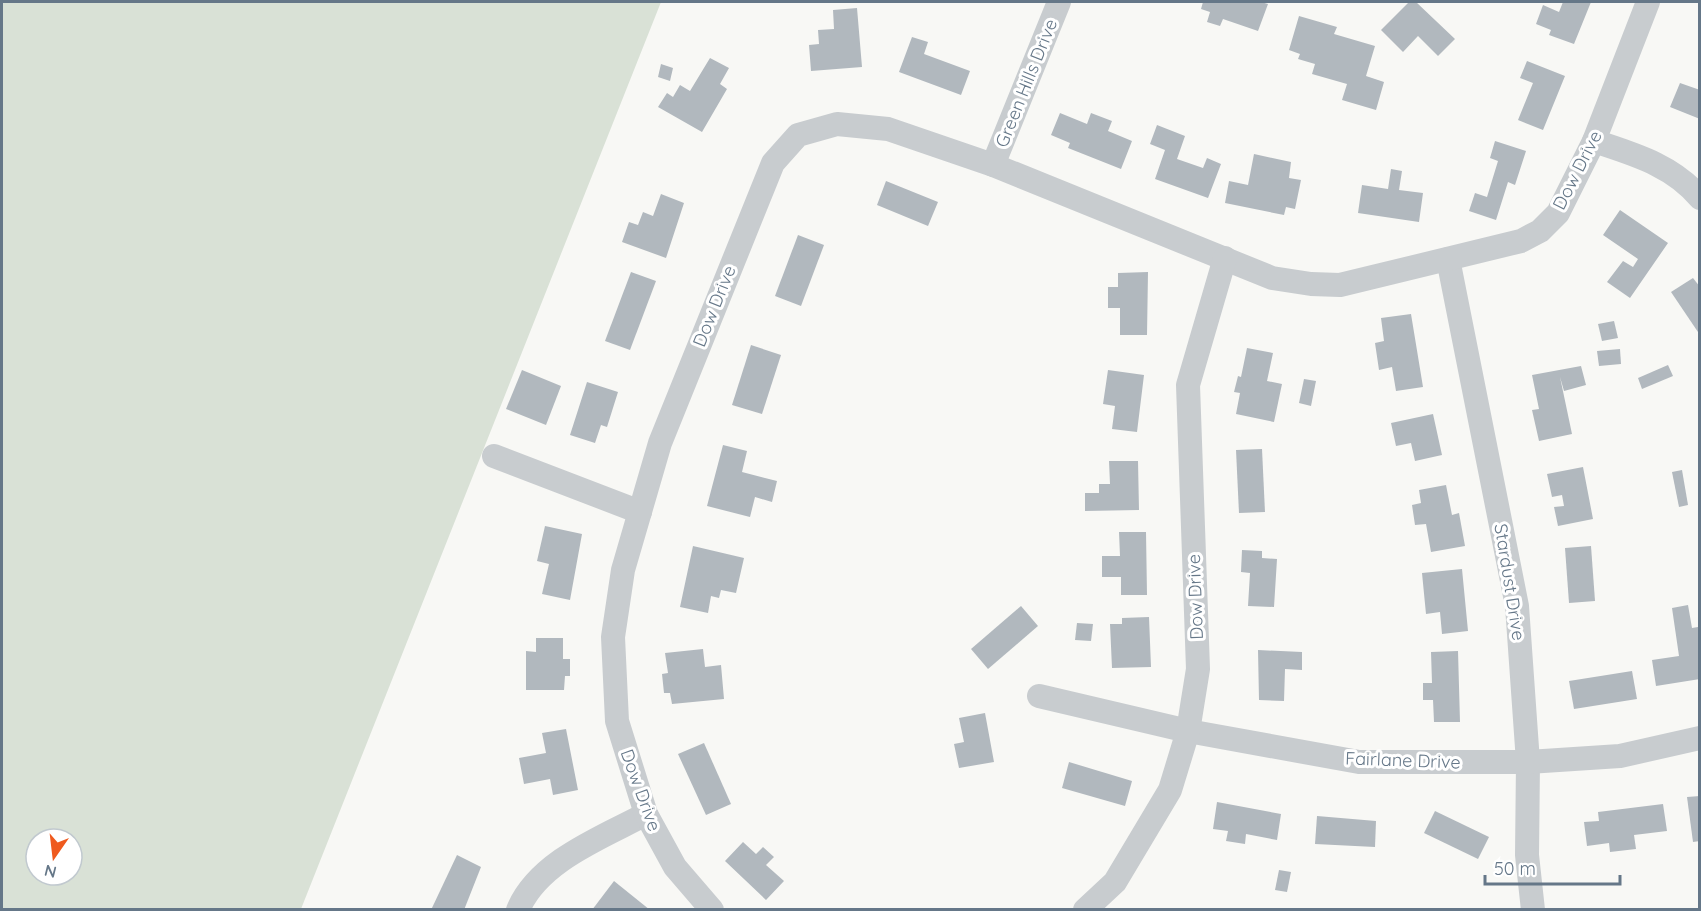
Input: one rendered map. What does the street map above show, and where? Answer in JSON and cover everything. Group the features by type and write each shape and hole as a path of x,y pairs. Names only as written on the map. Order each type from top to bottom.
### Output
{"street":[{"name":"Green Hills Drive","path":"993,165 1059,2"},
{"name":"Dow Drive","path":"712,909 675,867 646,814 617,721 613,638 623,570 660,443 756,200 773,163 798,135 837,124 888,129 993,165 1272,278 1311,284 1340,285 1521,241 1539,231 1558,213 1594,141 1648,2"},
{"path":"1594,141 1652,160 1688,184 1700,198"},
{"name":"Dow Drive","path":"1084,909 1115,882 1170,790 1188,731 1197,669 1188,386 1225,258"},
{"name":"Stardust Drive","path":"1448,259 1517,606 1528,762 1527,855 1533,909"},
{"path":"494,456 640,512"},
{"name":"Fairlane Drive","path":"1039,696 1188,731 1359,762 1528,762 1620,756 1700,738"},
{"path":"518,909 522,899 543,875 576,852 646,814"}],"shaded area":[{"path":"2,2 661,2 301,909 2,910"}],"building":[{"path":"1203,2 1268,4 1258,31 1223,19 1220,26 1207,22 1210,12 1201,9"},
{"path":"1409,2 1416,2 1455,39 1438,56 1418,36 1403,52 1381,30"},
{"path":"1563,2 1591,2 1574,44 1549,35 1551,30 1536,24 1543,5 1559,12"},
{"path":"857,8 862,67 811,71 809,45 819,44 818,30 834,29 833,10"},
{"path":"1299,16 1337,27 1334,34 1375,46 1366,76 1384,82 1376,110 1342,100 1347,84 1312,74 1315,64 1298,59 1300,54 1289,50"},
{"path":"912,37 928,42 924,54 970,71 961,95 899,72"},
{"path":"710,58 729,68 720,84 727,89 702,132 658,107 667,93 673,97 680,85 690,91"},
{"path":"1527,61 1565,76 1543,130 1518,120 1533,83 1520,78"},
{"path":"661,64 673,68 670,81 658,77"},
{"path":"1680,83 1700,90 1700,119 1670,107"},
{"path":"1060,113 1087,124 1091,113 1112,121 1108,131 1132,141 1121,169 1068,148 1070,143 1051,135"},
{"path":"1157,125 1185,136 1177,159 1203,168 1207,158 1221,164 1208,198 1155,179 1165,150 1150,144"},
{"path":"1495,141 1526,151 1515,185 1508,182 1496,220 1469,211 1475,193 1487,197 1498,161 1490,158"},
{"path":"1254,154 1291,162 1289,178 1301,180 1295,209 1286,207 1284,215 1225,203 1229,181 1248,185"},
{"path":"1391,169 1402,171 1399,190 1423,193 1419,222 1358,213 1362,185 1388,189"},
{"path":"886,181 938,202 928,226 877,205"},
{"path":"661,194 684,203 666,258 622,242 629,222 638,225 643,212 653,216"},
{"path":"1620,210 1668,243 1630,298 1607,282 1623,261 1633,267 1638,259 1603,235"},
{"path":"798,235 824,245 801,306 775,296"},
{"path":"631,272 656,281 630,350 605,341"},
{"path":"1148,272 1147,335 1120,335 1120,308 1108,308 1108,287 1118,287 1118,273"},
{"path":"1693,278 1700,287 1700,335 1671,292"},
{"path":"1411,314 1423,387 1396,391 1392,367 1379,370 1375,343 1384,341 1381,318"},
{"path":"1614,321 1618,338 1602,341 1598,324"},
{"path":"751,345 781,355 762,414 732,405"},
{"path":"1247,348 1273,353 1267,381 1282,384 1274,422 1236,414 1240,393 1234,392 1238,376 1241,377"},
{"path":"1620,349 1621,364 1599,366 1597,351"},
{"path":"1668,365 1673,376 1642,389 1638,378"},
{"path":"1581,366 1586,385 1564,391 1560,377 1572,434 1539,441 1532,410 1539,409 1532,375"},
{"path":"522,370 561,386 546,425 506,409"},
{"path":"1108,370 1144,375 1137,432 1112,429 1115,406 1103,404"},
{"path":"1304,379 1316,381 1311,406 1299,403"},
{"path":"587,382 618,392 607,427 601,425 595,443 570,435"},
{"path":"1433,414 1442,455 1415,461 1411,443 1396,446 1391,423"},
{"path":"723,445 747,451 742,472 777,481 772,502 755,497 750,517 707,506"},
{"path":"1262,449 1265,512 1239,513 1236,450"},
{"path":"1109,461 1138,461 1139,510 1085,511 1085,493 1099,493 1099,484 1110,484"},
{"path":"1583,467 1593,519 1558,526 1554,507 1564,506 1562,495 1552,497 1547,474"},
{"path":"1682,470 1688,505 1679,507 1672,472"},
{"path":"1446,485 1452,515 1459,513 1465,546 1431,552 1426,524 1415,525 1412,505 1421,503 1419,490"},
{"path":"545,526 582,534 570,600 542,594 549,564 537,561"},
{"path":"1119,532 1146,532 1147,595 1121,595 1121,577 1102,577 1102,556 1120,556"},
{"path":"693,546 744,558 736,593 721,590 719,598 711,596 708,613 680,607"},
{"path":"1591,546 1595,601 1569,603 1565,548"},
{"path":"1242,550 1262,551 1262,558 1277,559 1274,607 1248,606 1250,573 1241,572"},
{"path":"1462,569 1468,631 1442,634 1440,612 1426,614 1422,573"},
{"path":"1688,605 1692,628 1698,627 1700,635 1700,679 1656,686 1652,660 1679,656 1672,608"},
{"path":"1021,606 1038,626 988,669 971,649"},
{"path":"1149,617 1151,667 1112,668 1110,624 1122,624 1122,618"},
{"path":"1077,623 1093,624 1091,641 1075,640"},
{"path":"536,638 563,638 563,659 570,659 570,676 565,676 564,690 526,690 526,651 536,652"},
{"path":"703,649 705,667 721,665 724,699 672,704 670,693 664,693 662,674 668,673 665,653"},
{"path":"1258,650 1302,652 1302,670 1285,669 1284,701 1259,700"},
{"path":"1458,651 1460,722 1434,722 1433,700 1423,700 1423,683 1432,683 1431,652"},
{"path":"1632,671 1637,699 1574,709 1569,681"},
{"path":"985,713 994,762 959,768 954,744 964,742 959,718"},
{"path":"566,729 578,790 553,795 550,779 524,784 519,758 546,753 542,733"},
{"path":"704,743 731,804 706,815 678,754"},
{"path":"1069,762 1132,781 1125,806 1062,788"},
{"path":"1700,796 1700,841 1693,842 1687,797"},
{"path":"1217,802 1281,814 1277,840 1246,834 1245,844 1226,841 1228,831 1213,829"},
{"path":"1663,804 1667,831 1634,835 1636,849 1610,852 1609,843 1587,846 1584,822 1599,821 1598,812"},
{"path":"1435,811 1489,837 1478,859 1424,833"},
{"path":"1317,816 1376,821 1375,847 1315,844"},
{"path":"743,842 756,854 763,847 774,857 766,865 784,881 766,900 725,861"},
{"path":"457,855 481,867 464,910 431,910"},
{"path":"1279,870 1291,872 1287,892 1275,890"},
{"path":"614,881 650,910 592,910"}]}
